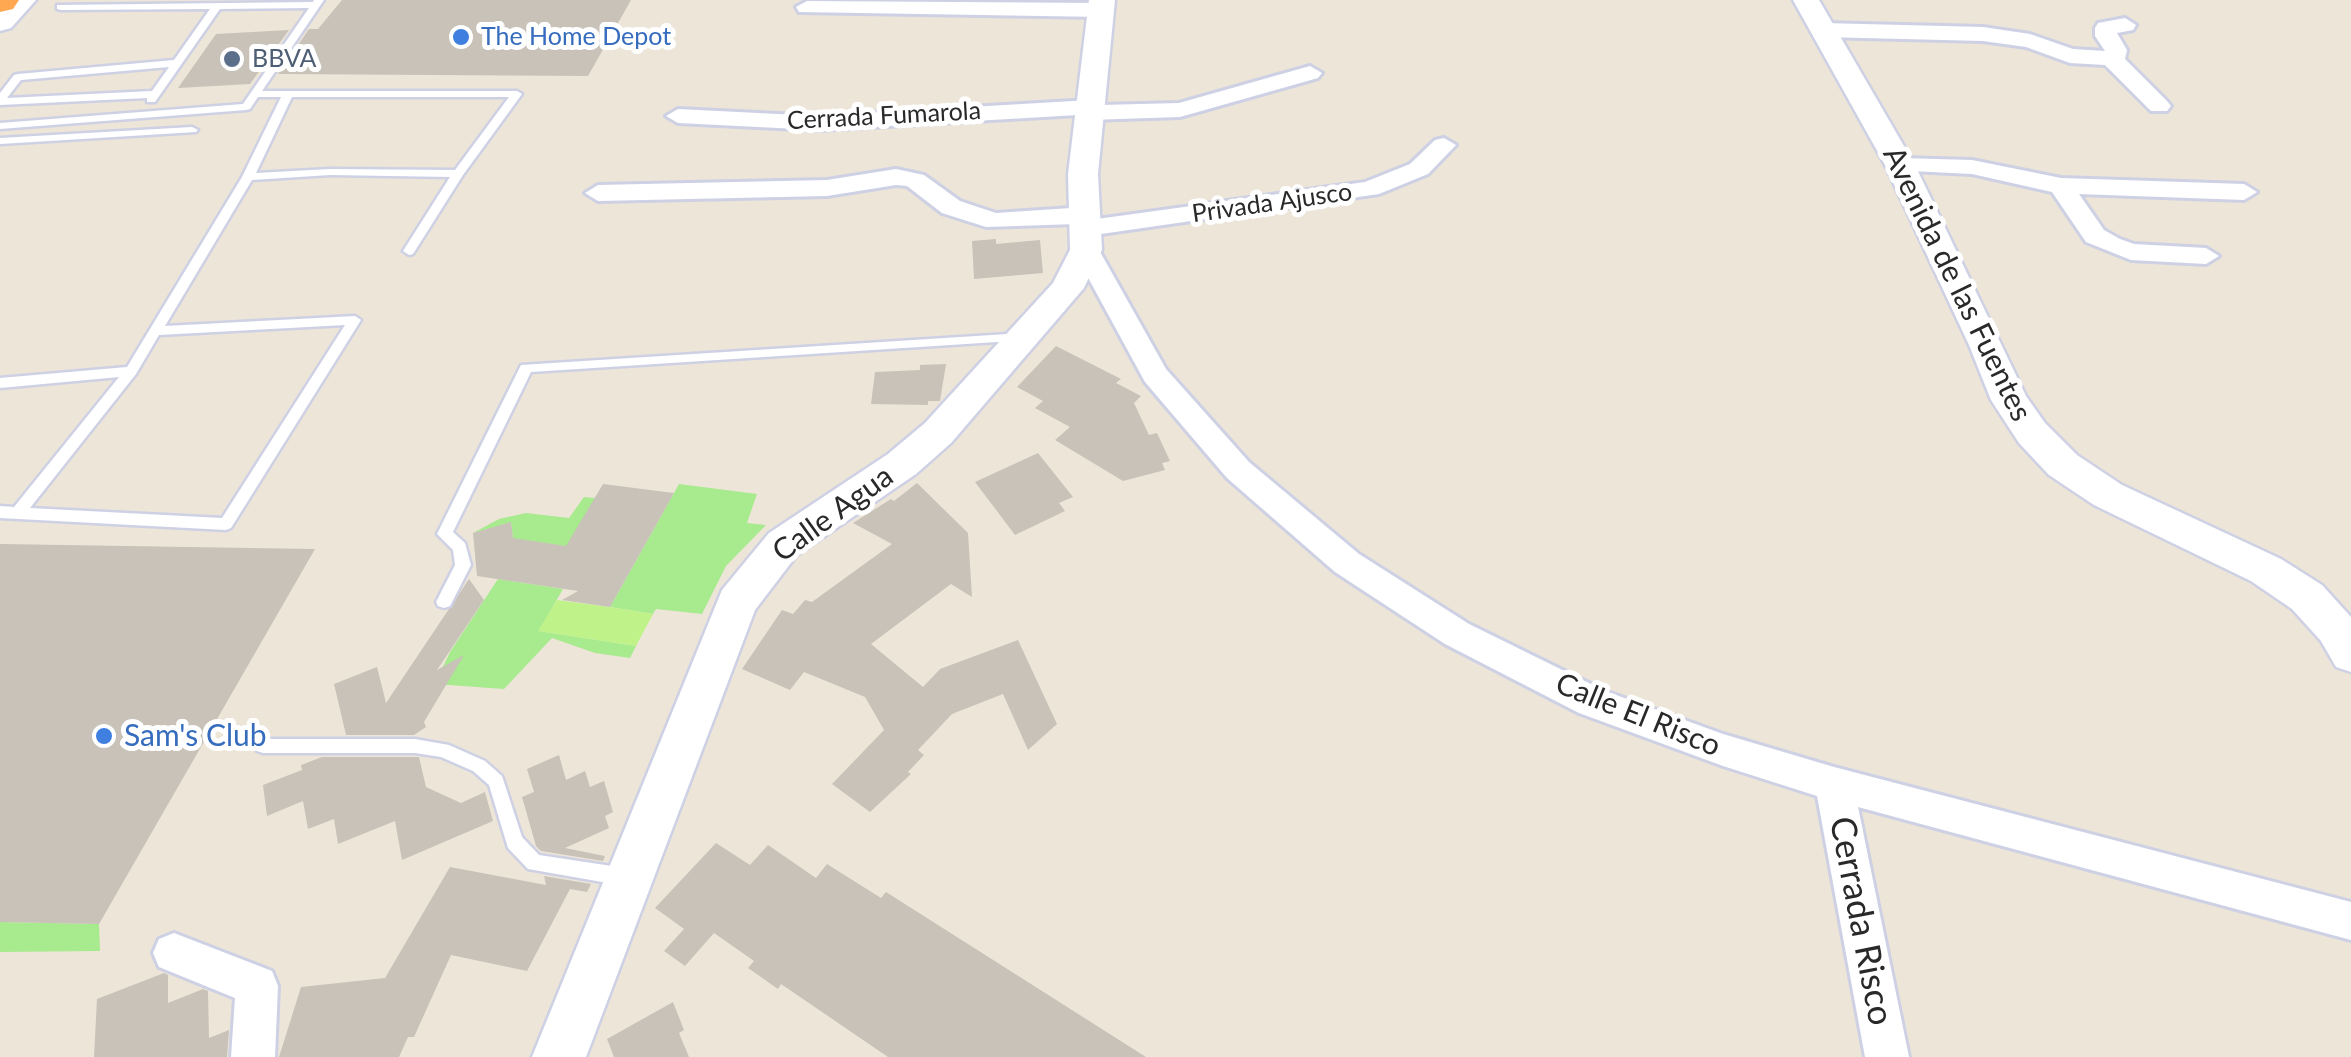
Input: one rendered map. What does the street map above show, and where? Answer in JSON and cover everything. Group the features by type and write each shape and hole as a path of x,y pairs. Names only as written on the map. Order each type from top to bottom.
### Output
{"street":[{"path":"807,8 1102,5 1082,174 1086,231"},
{"path":"1828,20 2030,40 2070,56 2110,58 2117,55 2106,28 2125,25"},
{"name":"Avenida de las Fuentes","path":"1828,20 1986,345 2008,400 2032,433 2064,465 2108,494 2266,570 2307,597 2336,629 2351,654"},
{"path":"2110,58 2159,106"},
{"name":"Cerrada Fumarola","path":"678,116 818,123 1090,110 1180,110 1310,72"},
{"name":"Privada Ajusco","path":"598,192 828,188 896,177 916,180 969,216 1086,231 1370,189 1419,170 1444,145"},
{"path":"1900,165 1972,167 2061,186 2244,192"},
{"path":"2061,186 2095,236 2111,245 2131,252 2206,256"},
{"name":"Calle Agua","path":"559,1057 737,602 762,567 806,527 902,464 938,433 1067,288 1086,231"},
{"name":"Calle El Risco","path":"1086,231 1155,375 1238,470 1347,563 1458,634 1592,702 1722,750 1834,784 2351,921"},
{"name":"Cerrada Risco","path":"1834,784 1888,1057"},
{"path":"174,953 257,986 253,1057"}],"lane":[{"path":"61,7 317,3"},
{"path":"0,126 246,107 317,3"},
{"path":"141,116 218,6"},
{"path":"0,101 18,78 176,62"},
{"path":"0,101 155,94"},
{"path":"255,94 518,94 458,174 409,251"},
{"path":"18,513 131,371 248,177 288,94"},
{"path":"0,141 192,130"},
{"path":"248,177 330,172 458,174"},
{"path":"0,512 226,524 356,320 155,331"},
{"path":"444,602 460,576 463,556 460,547 445,534 526,368 1027,337"},
{"path":"0,383 131,371"},
{"path":"263,746 415,746 442,750 489,772 500,787 514,842 534,862 630,878"}],"green space":[{"path":"679,484 757,494 747,523 766,525 726,566 702,614 656,609 653,614 610,607"},
{"path":"584,497 595,498 587,549 529,541 516,561 511,523 473,533 499,519 526,513 569,518"},
{"path":"498,579 563,589 539,631 636,646 630,658 595,653 552,638 504,689 435,684 450,652"},
{"path":"557,600 653,614 636,646 538,631"},
{"path":"0,922 99,924 100,951 0,952"}],"building":[{"name":"The Home Depot","path":"342,0 631,0 588,76 278,74 309,29 318,29"},
{"name":"BBVA","path":"289,30 250,84 178,88 216,34"},
{"path":"996,239 996,244 1040,240 1043,273 974,279 972,241"},
{"path":"1056,346 1121,379 1116,383 1141,396 1134,403 1149,435 1157,433 1170,461 1162,463 1165,470 1123,481 1055,440 1070,427 1035,408 1043,401 1017,387"},
{"path":"946,364 940,401 928,401 928,405 871,404 875,372 920,370 920,365"},
{"path":"1038,453 1073,497 1059,503 1065,511 1015,535 975,482"},
{"path":"917,483 968,533 972,597 951,584 871,644 923,687 940,669 1018,640 1057,724 1028,750 1003,694 952,714 918,750 924,755 908,772 911,774 870,812 832,784 884,730 865,697 804,672 790,690 742,669 782,610 793,614 805,600 812,602 892,544 853,523 891,499 894,501"},
{"path":"603,484 674,493 610,607 562,600 578,591 477,576 473,533 511,522 513,538 566,546"},
{"name":"Sam's Club","path":"0,544 315,549 99,924 0,922"},
{"path":"469,579 484,600 437,670 464,655 424,722 426,727 414,735 346,735 334,684 377,667 386,703"},
{"path":"559,755 566,780 585,771 590,787 604,781 613,812 605,816 609,828 565,848 605,856 603,861 541,851 536,846 522,797 534,792 527,769"},
{"path":"322,757 419,757 426,787 461,803 485,792 493,821 402,860 395,821 338,844 334,819 308,829 303,801 267,816 263,785 302,770 301,765"},
{"path":"716,843 750,865 768,845 816,878 827,864 881,898 886,892 1146,1057 888,1057 781,984 778,989 748,968 754,961 714,933 685,966 664,951 684,929 655,908"},
{"path":"450,867 546,885 544,876 591,884 587,892 570,889 527,971 451,955 414,1037 408,1037 399,1057 279,1057 301,987 385,978"},
{"path":"164,973 168,975 168,1003 203,989 208,991 209,1038 229,1030 227,1057 94,1057 97,999"},
{"path":"673,1002 689,1057 614,1057 607,1039"}],"place":[{"name":"The Home Depot","path":"461,37"},
{"name":"BBVA","path":"232,59"},
{"name":"Sam's Club","path":"104,736"}]}
